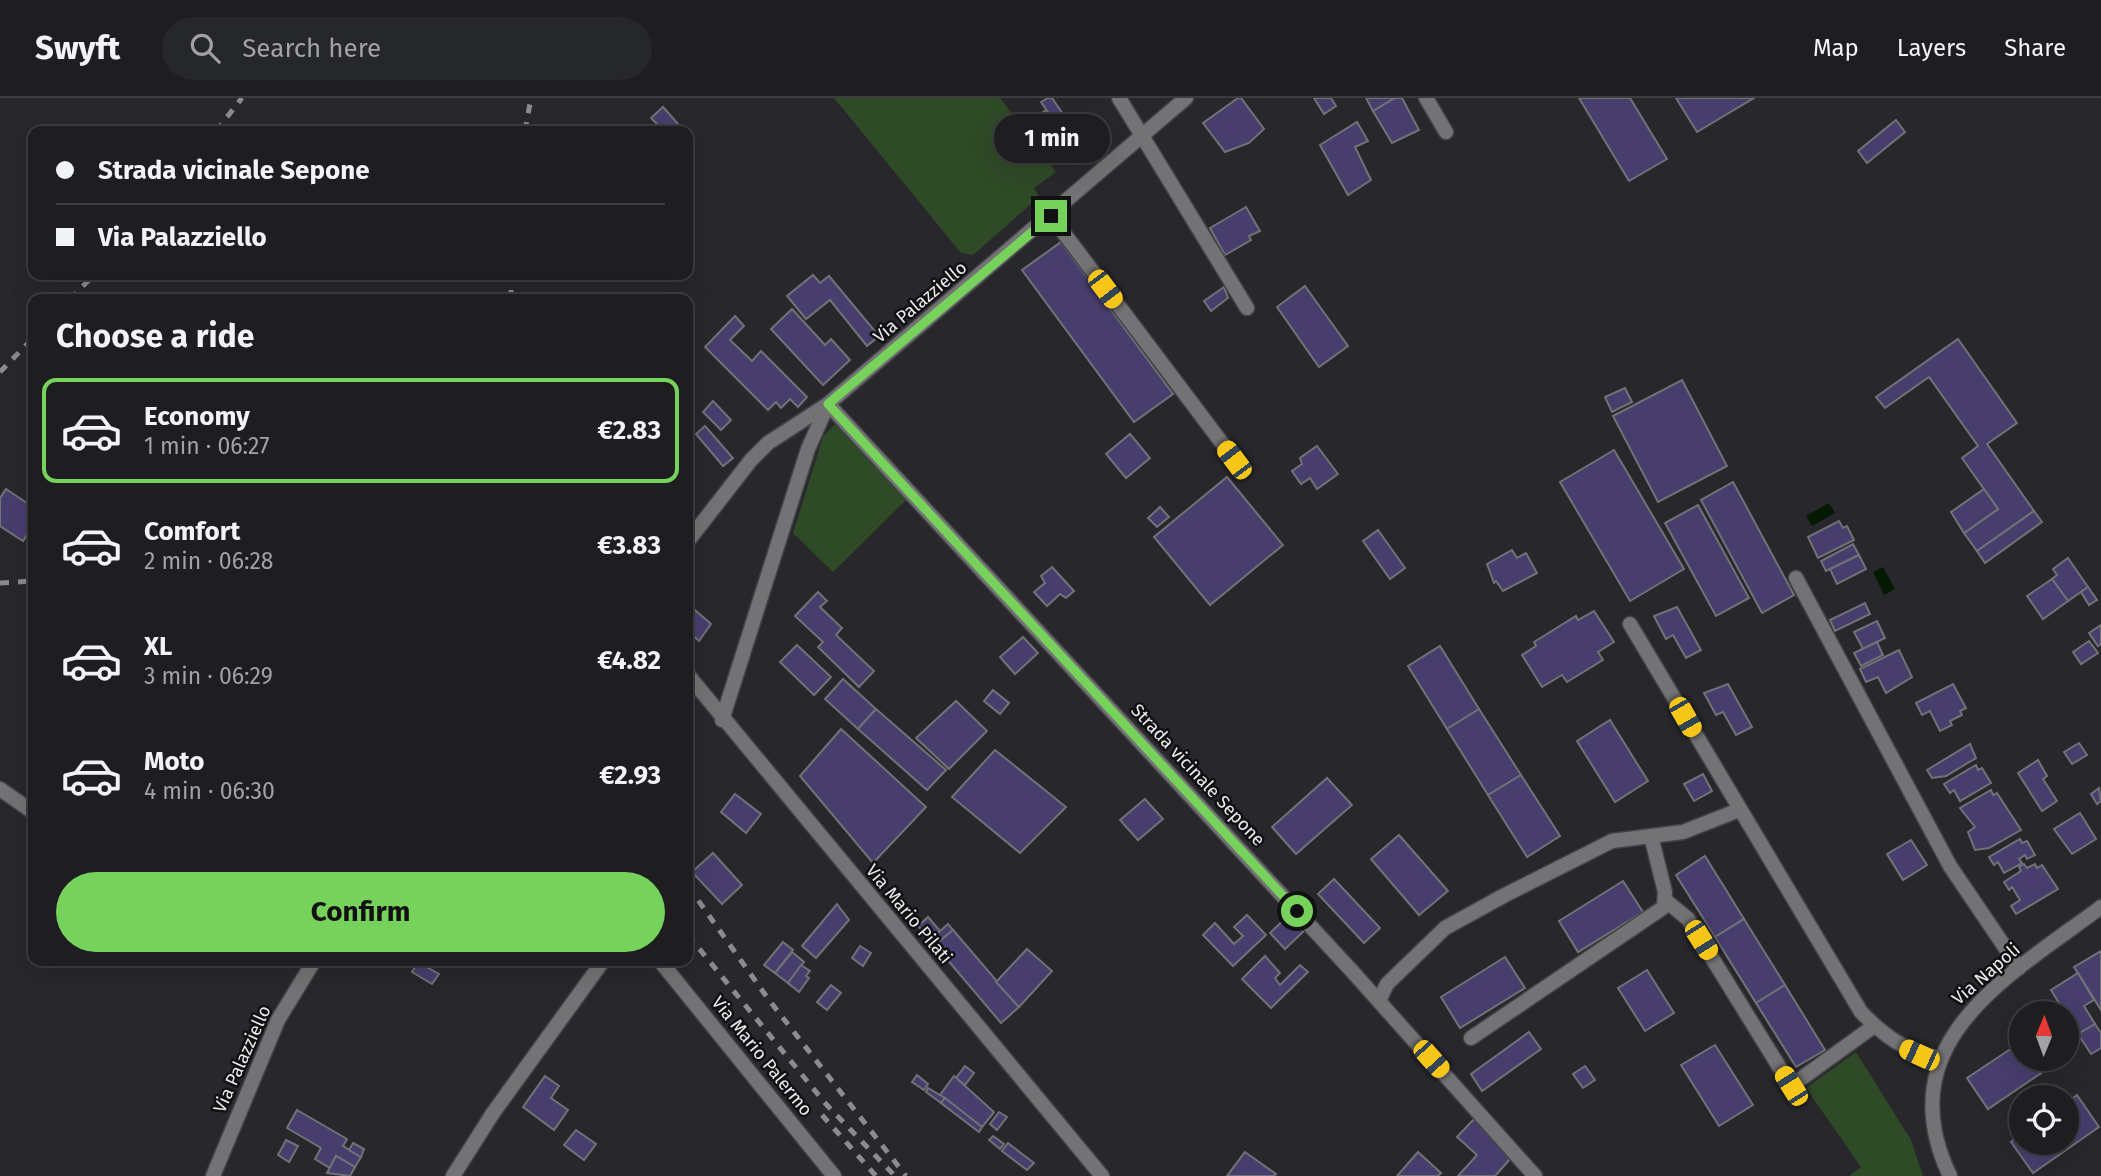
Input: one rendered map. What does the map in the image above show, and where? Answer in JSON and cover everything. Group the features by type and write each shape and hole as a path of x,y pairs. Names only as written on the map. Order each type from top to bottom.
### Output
{"street":[{"path":"1119,98 1247,308"},
{"name":"Via Palazziello","path":"693,535 751,460 768,443 828,404 1186,98"},
{"path":"1426,98 1446,132"},
{"path":"1051,216 1234,460"},
{"path":"722,720 808,449 828,404"},
{"name":"Strada vicinale Sepone","path":"828,404 1379,1001 1535,1176"},
{"path":"1796,578 1950,866 2019,968"},
{"path":"1630,624 1861,1012 1895,1044 1919,1055 1939,1058"},
{"name":"Via Mario Pilati","path":"693,682 722,720 1102,1176"},
{"path":"0,789 28,809"},
{"path":"1379,1001 1387,984 1445,928 1612,841 1683,832 1740,810"},
{"path":"1471,1038 1655,916 1664,907 1665,892 1651,836"},
{"path":"1665,900 1688,919 1791,1086 1874,1026"},
{"name":"Via Napoli","path":"1950,1176 1941,1156 1934,1119 1933,1088 1939,1058 1970,1010 2019,968 2101,907"},
{"name":"Via Palazziello","path":"213,1176 278,1020 311,966"},
{"path":"453,1176 492,1113 599,966"},
{"name":"Via Mario Palermo","path":"664,966 834,1176"}],"shaded area":[{"path":"834,98 1000,98 1056,172 1034,188 1039,197 973,255 961,253"},
{"path":"834,425 843,425 908,498 833,572 793,533 823,437"},
{"path":"1829,503 1835,513 1812,526 1806,516"},
{"path":"1883,567 1895,589 1884,595 1873,572"},
{"path":"1856,1052 1911,1140 1923,1176 1849,1176 1861,1167 1806,1088"}],"building":[{"path":"1052,98 1067,120 1058,127 1041,102"},
{"path":"1241,98 1264,129 1249,143 1225,152 1203,123"},
{"path":"1314,98 1331,98 1336,106 1324,114"},
{"path":"1366,98 1395,98 1373,111"},
{"path":"1395,98 1402,98 1419,130 1392,143 1373,111"},
{"path":"1579,98 1630,98 1667,159 1629,181"},
{"path":"1676,98 1754,98 1697,132"},
{"path":"663,107 679,125 659,126 651,118"},
{"path":"1046,110 1053,119 1043,126 1036,117"},
{"path":"1896,120 1905,132 1867,163 1858,151"},
{"path":"1357,122 1368,141 1355,147 1371,180 1348,195 1320,145"},
{"path":"1246,207 1260,231 1249,236 1251,240 1225,255 1210,228"},
{"path":"1061,242 1173,394 1134,422 1022,270"},
{"path":"813,275 820,283 829,276 879,336 867,346 830,300 806,319 787,296"},
{"path":"1305,286 1348,346 1319,367 1277,307"},
{"path":"1224,287 1228,298 1211,311 1204,301"},
{"path":"792,309 825,345 831,339 850,360 823,385 771,329"},
{"path":"735,316 744,326 730,340 752,361 761,351 807,397 798,407 790,399 781,408 776,402 768,410 705,347"},
{"path":"1958,339 2017,423 1987,444 2034,511 1977,551 1964,533 1998,509 1962,458 1978,446 1929,377 1885,408 1876,397"},
{"path":"1682,380 1727,466 1658,502 1613,416"},
{"path":"1625,388 1632,402 1612,412 1605,397"},
{"path":"713,401 731,420 721,430 703,412"},
{"path":"705,426 733,458 723,466 696,434"},
{"path":"1130,434 1150,458 1126,478 1106,454"},
{"path":"1317,446 1338,474 1317,489 1310,478 1301,484 1292,471 1302,464 1300,458"},
{"path":"1614,450 1684,569 1630,601 1560,482"},
{"path":"1227,477 1283,545 1210,605 1154,537"},
{"path":"1733,482 1794,595 1762,613 1701,500"},
{"path":"6,489 28,504 28,533 23,541 0,526 0,498"},
{"path":"1984,489 1998,509 1964,533 1951,512"},
{"path":"1698,505 1749,598 1716,616 1665,523"},
{"path":"1160,507 1169,517 1157,527 1148,518"},
{"path":"2034,511 2042,522 1985,563 1977,551"},
{"path":"1839,521 1843,528 1847,526 1854,540 1818,558 1808,537"},
{"path":"1378,530 1405,568 1390,579 1363,541"},
{"path":"1853,544 1859,555 1826,571 1821,561"},
{"path":"1512,550 1517,558 1526,553 1537,573 1503,591 1496,581 1494,583 1487,564"},
{"path":"1859,555 1866,569 1837,584 1830,569"},
{"path":"2068,558 2088,587 2068,601 2052,579 2057,575 2053,569"},
{"path":"1052,567 1074,591 1066,598 1060,594 1047,606 1034,592 1045,583 1041,576"},
{"path":"2052,579 2068,601 2043,619 2027,596"},
{"path":"2088,587 2097,600 2089,605 2081,592"},
{"path":"818,592 827,601 820,607 842,628 836,635 874,671 859,687 818,647 823,642 795,616"},
{"path":"1865,603 1870,614 1835,631 1830,620"},
{"path":"1677,607 1701,650 1686,658 1673,635 1666,639 1654,616"},
{"path":"693,608 711,624 699,641 693,636"},
{"path":"1594,611 1614,642 1598,652 1603,660 1567,682 1562,675 1542,687 1522,655 1536,646 1534,642 1576,616 1578,620"},
{"path":"1877,621 1885,638 1863,649 1854,632"},
{"path":"2101,625 2101,644 2098,646 2089,633"},
{"path":"1023,637 1038,653 1015,674 1000,657"},
{"path":"2089,641 2098,653 2081,664 2073,652"},
{"path":"1877,642 1883,655 1861,666 1854,653"},
{"path":"797,645 831,677 814,695 780,662"},
{"path":"1440,646 1479,709 1447,729 1408,666"},
{"path":"1899,650 1912,677 1886,693 1878,677 1866,682 1860,669"},
{"path":"843,679 876,709 858,729 825,699"},
{"path":"1728,684 1752,727 1736,735 1723,712 1716,715 1704,693"},
{"path":"1953,684 1966,708 1960,711 1962,715 1950,721 1952,725 1940,731 1930,711 1922,715 1916,703"},
{"path":"993,690 1009,703 1000,714 984,701"},
{"path":"956,701 987,731 949,769 916,738"},
{"path":"876,709 946,770 927,790 858,729"},
{"path":"1479,709 1521,775 1488,795 1447,729"},
{"path":"1610,720 1648,781 1615,802 1577,741"},
{"path":"841,729 926,807 873,863 800,776"},
{"path":"2079,743 2087,755 2072,764 2064,752"},
{"path":"1970,744 1976,758 1946,776 1932,778 1927,770"},
{"path":"995,750 1066,807 1020,853 952,797"},
{"path":"2038,760 2047,776 2043,779 2057,801 2042,811 2018,773"},
{"path":"1976,765 1978,770 1982,768 1991,783 1960,801 1954,790 1950,793 1944,784"},
{"path":"1703,774 1712,791 1694,801 1684,784"},
{"path":"1521,775 1560,836 1527,857 1488,795"},
{"path":"1327,778 1352,805 1296,854 1272,827"},
{"path":"2099,788 2101,801 2097,804 2091,794"},
{"path":"1991,790 1993,795 1997,793 2021,830 1989,848 1975,850 1968,832 1975,827 1960,808"},
{"path":"735,794 761,814 746,833 721,812"},
{"path":"1145,799 1163,819 1138,840 1120,820"},
{"path":"2080,813 2096,839 2072,854 2054,829"},
{"path":"1399,835 1448,891 1419,915 1371,859"},
{"path":"2020,839 2022,843 2027,841 2035,855 2027,859 2025,855 2019,859 2022,863 2004,873 1998,862 1994,865 1989,857"},
{"path":"1911,840 1927,865 1903,880 1887,854"},
{"path":"713,853 742,885 722,904 693,871"},
{"path":"1705,856 1744,919 1715,937 1676,875"},
{"path":"2024,864 2027,868 2035,864 2037,868 2042,865 2058,889 2016,914 2011,906 2020,900 2012,887 2009,890 2004,882 2021,871 2019,867"},
{"path":"1334,879 1380,928 1364,943 1318,894"},
{"path":"1623,881 1643,912 1578,952 1559,921"},
{"path":"837,904 849,920 816,958 802,946"},
{"path":"1290,914 1305,930 1285,949 1270,933"},
{"path":"1247,915 1266,935 1233,966 1203,935 1215,923 1234,944 1243,936 1234,927"},
{"path":"928,917 940,931 930,940 918,926"},
{"path":"1744,919 1785,985 1756,1003 1715,937"},
{"path":"948,924 953,930 935,945 930,940"},
{"path":"953,930 1019,1007 1001,1023 935,945"},
{"path":"783,942 793,950 775,973 764,965"},
{"path":"860,946 871,953 863,966 852,958"},
{"path":"1027,949 1052,971 1019,1007 996,982"},
{"path":"2101,951 2101,1010 2074,967"},
{"path":"792,952 804,962 788,983 775,973"},
{"path":"1265,956 1280,973 1275,978 1280,985 1300,965 1308,972 1271,1008 1242,979"},
{"path":"1505,957 1525,988 1460,1028 1441,997"},
{"path":"801,965 810,971 806,976 809,978 799,992 788,983"},
{"path":"416,966 425,966 439,974 432,984 412,972"},
{"path":"1647,970 1674,1013 1645,1031 1618,988"},
{"path":"2078,973 2094,1000 2084,1006 2095,1024 2079,1033 2079,1001 2058,1001 2051,990"},
{"path":"831,985 841,993 827,1010 817,1002"},
{"path":"1785,985 1825,1050 1796,1067 1756,1003"},
{"path":"2095,1024 2101,1033 2101,1048 2091,1054 2079,1033"},
{"path":"1529,1032 1541,1049 1482,1091 1471,1074"},
{"path":"1715,1045 1753,1105 1719,1126 1681,1065"},
{"path":"2009,1050 2009,1071 2044,1071 2023,1085 2009,1085 2009,1095 1988,1109 1967,1078"},
{"path":"965,1066 974,1073 965,1085 956,1078"},
{"path":"1585,1066 1595,1080 1583,1088 1573,1074"},
{"path":"917,1075 928,1084 924,1090 912,1082"},
{"path":"545,1076 559,1086 551,1098 568,1110 554,1130 523,1107"},
{"path":"954,1076 994,1112 982,1127 940,1095"},
{"path":"928,1088 945,1098 941,1103 926,1092"},
{"path":"945,1098 982,1127 979,1132 941,1103"},
{"path":"2079,1098 2099,1127 2079,1141"},
{"path":"297,1110 347,1139 343,1146 361,1157 355,1167 336,1156 330,1168 315,1159 321,1148 287,1128"},
{"path":"999,1112 1007,1117 997,1130 990,1124"},
{"path":"1474,1119 1511,1158 1495,1176 1458,1176 1477,1155 1457,1137"},
{"path":"576,1130 596,1144 584,1160 564,1145"},
{"path":"993,1136 1004,1144 1000,1149 989,1140"},
{"path":"286,1140 298,1146 289,1162 278,1155"},
{"path":"353,1143 364,1149 361,1157 349,1150"},
{"path":"1008,1143 1034,1163 1027,1170 1002,1151"},
{"path":"1245,1152 1276,1174 1227,1176"},
{"path":"1418,1152 1441,1173 1438,1176 1397,1176"},
{"path":"2020,1155 2059,1155 2033,1173"},
{"path":"336,1156 355,1167 350,1176 327,1173"}],"railway":[{"path":"220,126 242,98"},
{"path":"526,126 531,98"},
{"path":"75,294 89,280"},
{"path":"511,280 511,294"},
{"path":"0,372 28,343"},
{"path":"0,583 28,581"},
{"path":"693,893 769,1000 906,1176"},
{"path":"693,941 825,1103 895,1176"},
{"path":"822,1115 876,1176"}],"route":[{"path":"1051,216 828,404 1297,911"}]}
